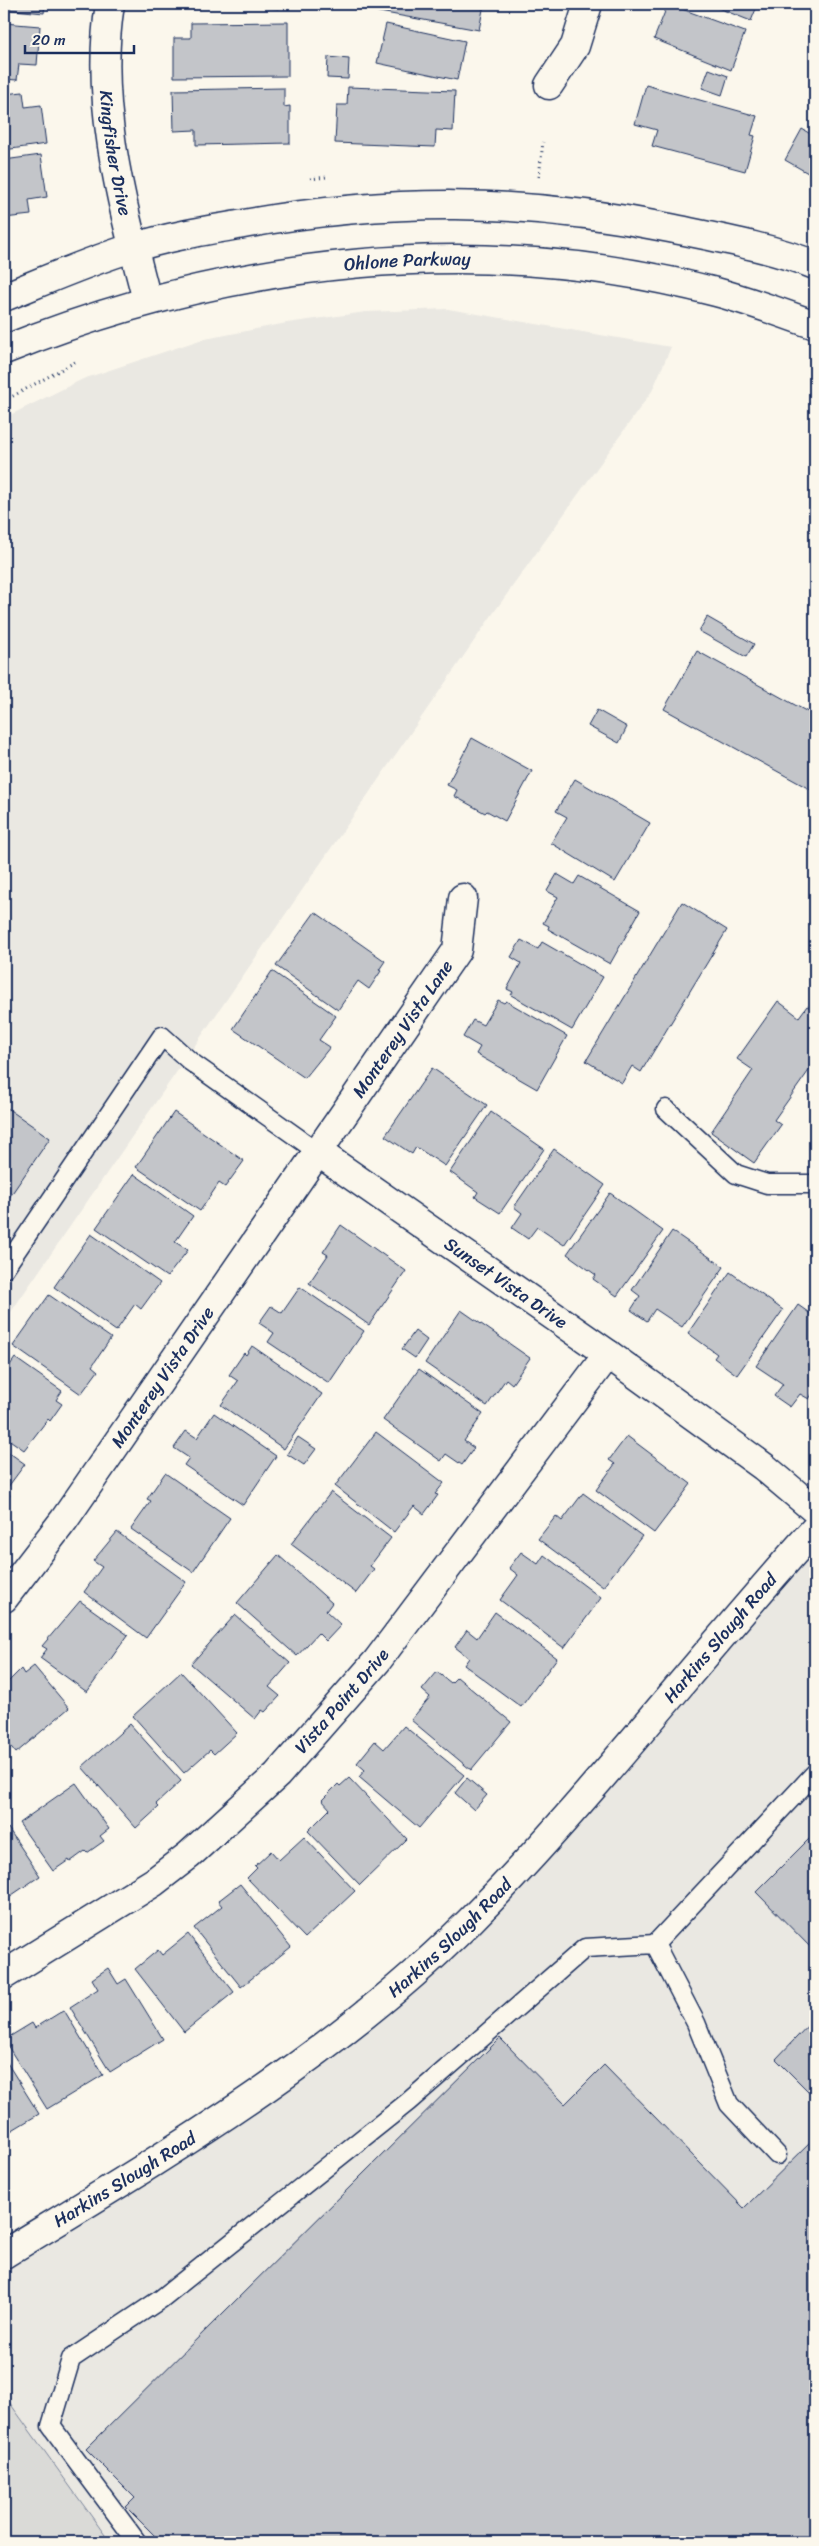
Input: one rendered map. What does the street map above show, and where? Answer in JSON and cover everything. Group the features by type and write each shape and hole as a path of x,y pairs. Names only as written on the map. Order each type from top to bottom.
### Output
{"street":[{"name":"Kingfisher Drive","path":"110,4 104,38 105,96 124,207 147,300"},
{"path":"549,85 575,46 588,4"},
{"path":"4,297 133,247 274,218 354,208 417,204 480,204 546,208 614,217 767,250 815,265"},
{"name":"Ohlone Parkway","path":"4,350 45,333 147,300 223,282 295,271 401,260 502,260 575,266 655,279 716,292 815,325"},
{"name":"Monterey Vista Lane","path":"318,1152 457,950 463,898"},
{"name":"Sunset Vista Drive","path":"318,1152 608,1354 764,1468 815,1510"},
{"name":"Monterey Vista Drive","path":"4,1598 64,1520 318,1152"},
{"name":"Vista Point Drive","path":"4,1974 154,1882 189,1855 277,1776 377,1661 608,1354"},
{"name":"Harkins Slough Road","path":"4,2254 192,2138 360,2019 468,1922 562,1821 815,1529"}],"lane":[{"name":"Sunset Vista Drive","path":"4,1269 162,1036 191,1062 318,1152"},
{"path":"666,1109 736,1174 767,1184 815,1184"},
{"path":"137,2542 51,2426 71,2359 161,2299 408,2102 584,1948 655,1944 815,1773"},
{"path":"655,1944 696,2023 729,2104 777,2155"}],"path":[{"path":"539,177 543,142"},
{"path":"4,401 44,381 79,360"}],"shaded area":[{"path":"448,309 671,347 652,391 492,615 4,1322 4,418 83,379 200,340 287,323 366,312"},
{"path":"815,1530 815,2542 110,2542 4,2395 4,2254 199,2134 468,1922"},
{"path":"4,2395 110,2542 4,2542"}],"building":[{"path":"4,4 45,4 44,13 4,9"},
{"path":"253,4 280,4 279,9"},
{"path":"375,4 484,4 479,30 374,11"},
{"path":"668,4 745,32 731,70 654,39"},
{"path":"708,4 758,4 751,21"},
{"path":"288,22 288,76 174,77 174,38 191,38 191,23"},
{"path":"4,23 40,26 37,65 19,64 17,80 4,79"},
{"path":"386,24 465,41 457,80 377,63"},
{"path":"328,57 349,59 348,79 327,78"},
{"path":"709,69 728,76 722,95 702,88"},
{"path":"646,85 757,116 751,135 755,136 745,171 652,146 657,130 635,124"},
{"path":"348,87 455,91 453,131 436,130 435,147 335,143 337,105 347,105"},
{"path":"284,88 284,107 290,106 290,143 196,145 196,130 174,131 173,90"},
{"path":"23,92 25,107 41,105 46,144 4,150 4,94"},
{"path":"802,129 814,136 815,134 815,177 785,160"},
{"path":"41,155 47,197 29,200 31,215 4,218 4,160"},
{"path":"707,617 754,644 746,657 699,631"},
{"path":"815,641 815,655 809,652"},
{"path":"697,651 815,716 815,792 664,709"},
{"path":"597,710 627,727 619,743 588,726"},
{"path":"472,738 532,771 505,821 487,811 485,813 454,796 457,790 447,785"},
{"path":"575,779 650,823 615,882 551,843 567,817 556,811"},
{"path":"557,874 574,884 579,876 640,911 610,964 548,929 549,926 543,923 558,897 547,891"},
{"path":"682,902 727,930 641,1072 632,1066 622,1083 586,1061"},
{"path":"315,912 385,961 369,989 358,981 338,1010 276,966"},
{"path":"521,940 538,949 542,942 603,977 572,1030 511,995 513,992 507,989 521,963 511,957"},
{"path":"272,971 336,1016 319,1040 330,1047 305,1078 233,1029"},
{"path":"498,1000 504,1003 506,1001 567,1036 537,1089 476,1054 480,1047 463,1037 473,1020 483,1025"},
{"path":"778,1001 799,1017 807,1006 815,1011 815,1062 774,1120 781,1125 754,1163 711,1132 753,1070 737,1059"},
{"path":"432,1068 487,1105 445,1166 416,1147 412,1154 385,1136"},
{"path":"4,1106 50,1138 4,1205"},
{"path":"174,1112 244,1161 225,1187 219,1183 200,1211 136,1167"},
{"path":"491,1112 544,1149 500,1213 475,1197 478,1192 450,1172"},
{"path":"554,1149 605,1185 564,1245 537,1227 528,1239 512,1228 522,1213 514,1207"},
{"path":"134,1174 193,1216 175,1242 188,1250 167,1277 96,1228"},
{"path":"610,1193 663,1231 617,1296 593,1279 596,1275 567,1254"},
{"path":"341,1225 406,1271 369,1325 309,1283 328,1255 323,1252"},
{"path":"672,1231 724,1267 682,1327 655,1309 647,1321 631,1310 640,1296 632,1290"},
{"path":"91,1234 160,1283 141,1309 135,1304 116,1331 54,1287"},
{"path":"730,1272 783,1310 737,1375 714,1358 717,1354 688,1333"},
{"path":"300,1287 364,1331 329,1383 268,1342 274,1333 259,1323 271,1306 282,1313"},
{"path":"49,1295 111,1338 92,1366 98,1371 81,1394 13,1346"},
{"path":"798,1305 815,1317 815,1390 809,1399 800,1394 790,1407 774,1396 783,1384 756,1366"},
{"path":"461,1310 530,1358 512,1384 506,1379 487,1406 425,1363"},
{"path":"415,1331 427,1340 415,1358 402,1349"},
{"path":"252,1346 322,1394 284,1449 221,1405 238,1381 229,1375 244,1353 246,1355"},
{"path":"15,1358 62,1391 56,1400 62,1404 50,1421 48,1419 24,1450 4,1436 4,1374"},
{"path":"419,1369 483,1414 464,1441 474,1448 462,1465 446,1454 441,1461 383,1420"},
{"path":"214,1413 276,1456 243,1505 184,1465 189,1458 174,1448 186,1431 197,1438"},
{"path":"376,1432 444,1483 435,1494 438,1495 424,1514 414,1506 394,1532 335,1486"},
{"path":"627,1436 691,1484 654,1533 596,1490 615,1464 609,1460"},
{"path":"298,1437 316,1449 304,1465 287,1454"},
{"path":"4,1449 25,1464 5,1491 10,1495 4,1504"},
{"path":"165,1473 230,1518 193,1572 131,1529 151,1501 147,1499"},
{"path":"331,1492 391,1538 370,1566 374,1569 356,1593 291,1544"},
{"path":"583,1493 642,1536 603,1587 538,1539 556,1516 562,1521"},
{"path":"117,1532 186,1582 146,1638 84,1592 102,1567 93,1561"},
{"path":"521,1552 538,1564 544,1555 601,1598 564,1648 500,1600 518,1575 509,1568"},
{"path":"278,1555 332,1603 326,1611 341,1625 326,1641 318,1633 297,1656 237,1603"},
{"path":"80,1601 128,1635 87,1692 40,1658 47,1649 42,1646"},
{"path":"495,1612 557,1658 521,1707 464,1665 469,1658 455,1647 467,1630 477,1638"},
{"path":"235,1615 290,1663 269,1687 280,1696 265,1712 262,1710 255,1719 191,1664"},
{"path":"34,1666 69,1708 16,1753 4,1738 4,1686 21,1669 24,1674"},
{"path":"181,1672 237,1733 214,1754 210,1750 184,1773 133,1716"},
{"path":"437,1672 451,1683 457,1677 511,1722 471,1770 411,1720 430,1697 422,1690"},
{"path":"130,1724 181,1781 156,1804 159,1807 136,1828 82,1767"},
{"path":"404,1726 464,1775 419,1828 359,1777 365,1770 357,1763 375,1741 384,1749"},
{"path":"349,1778 407,1839 360,1885 308,1831 330,1809 322,1800 338,1784 340,1786"},
{"path":"467,1778 487,1795 474,1810 455,1793"},
{"path":"76,1783 109,1829 100,1836 104,1841 87,1853 85,1851 53,1871 19,1823"},
{"path":"8,1828 40,1876 6,1899 8,1901 4,1904 4,1832"},
{"path":"815,1833 815,1952 756,1892"},
{"path":"304,1837 355,1891 305,1938 247,1878 257,1868 255,1866 271,1851 279,1860"},
{"path":"240,1884 291,1947 241,1987 194,1928 222,1906 218,1901"},
{"path":"188,1934 234,1992 184,2032 135,1969 158,1950 162,1955"},
{"path":"108,1968 118,1984 126,1979 163,2039 110,2072 70,2007 98,1989 92,1979"},
{"path":"64,2010 103,2075 47,2109 4,2040 32,2023 35,2028"},
{"path":"815,2018 815,2098 776,2059"},
{"path":"500,2038 565,2104 604,2065 744,2208 815,2138 815,2542 161,2542 126,2507 135,2498 86,2449"},
{"path":"4,2058 39,2114 4,2135"}]}
